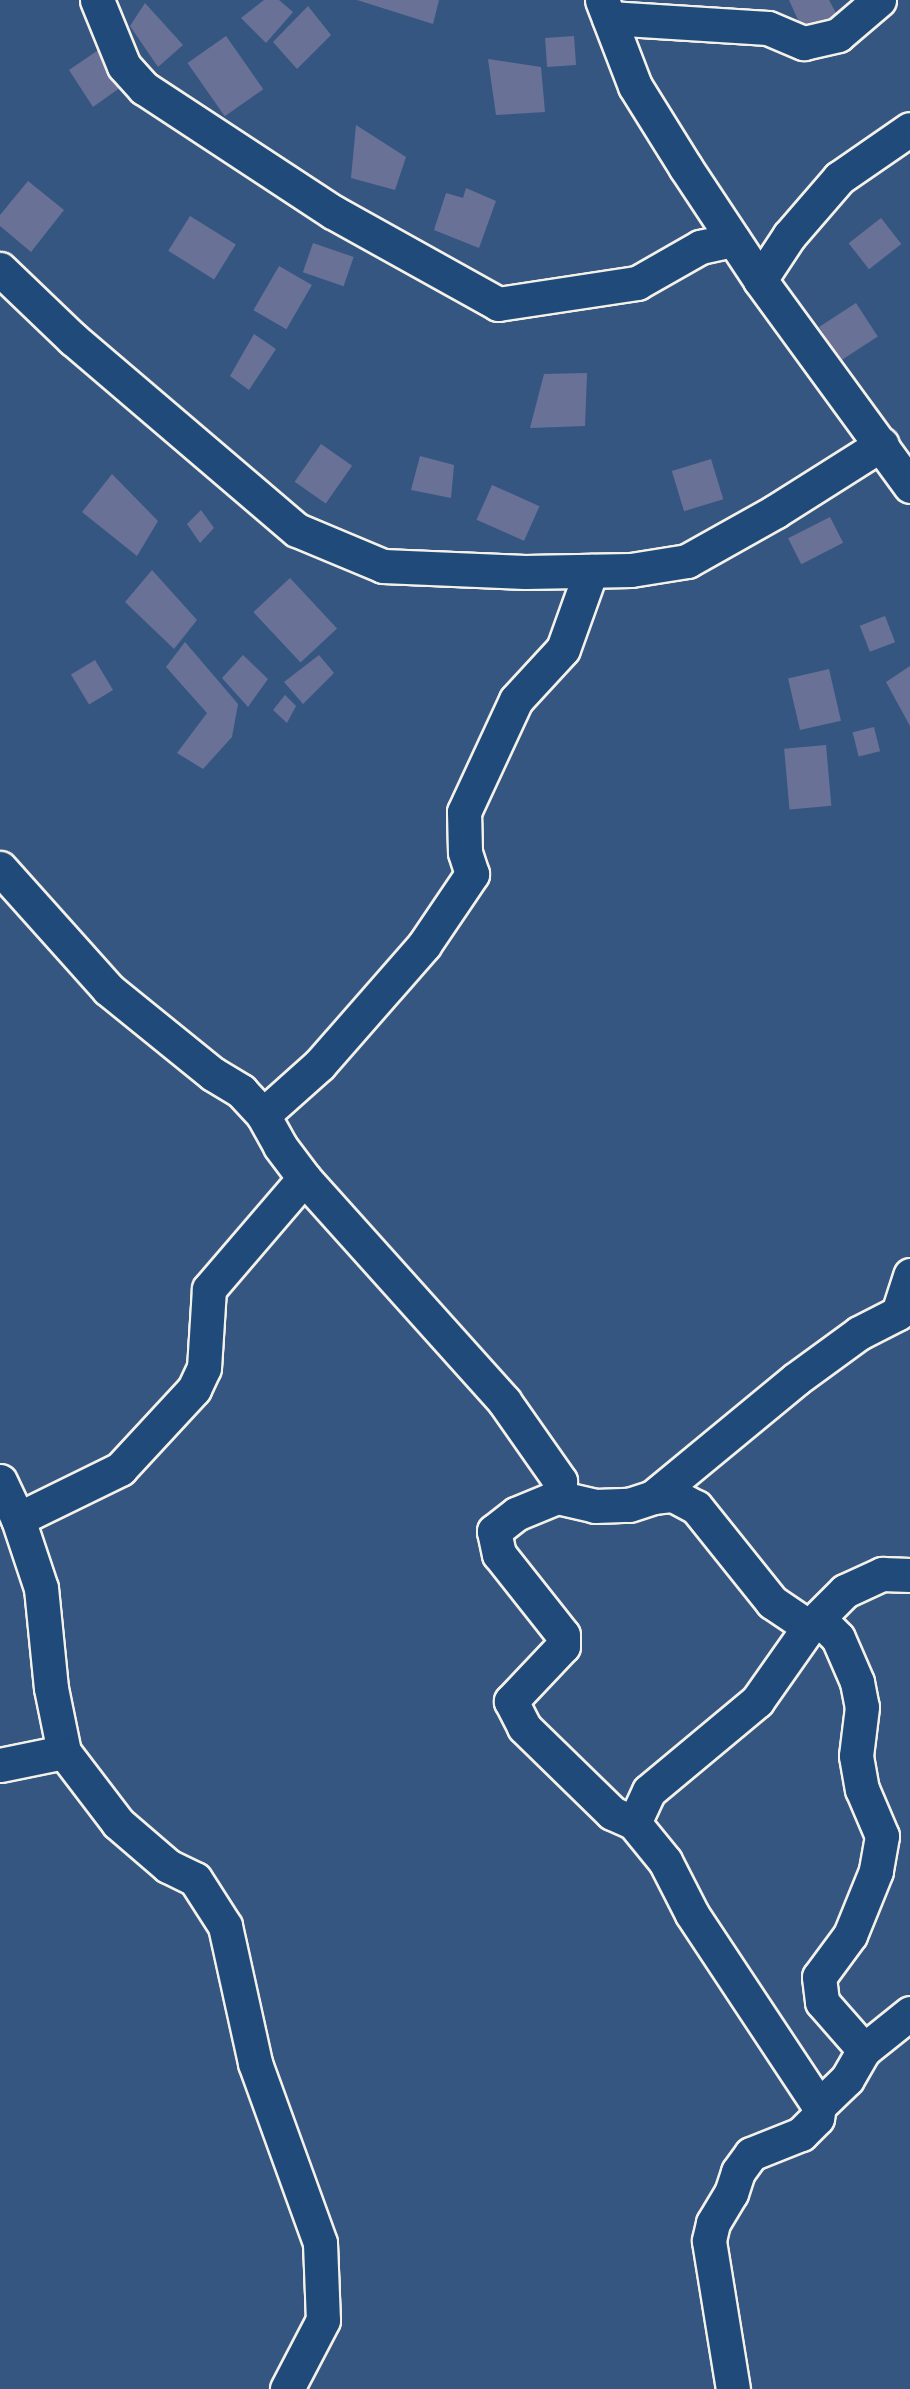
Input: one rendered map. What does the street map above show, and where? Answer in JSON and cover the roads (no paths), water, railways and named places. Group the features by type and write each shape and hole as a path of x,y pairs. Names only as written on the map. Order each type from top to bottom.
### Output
{"street":[{"path":"97,0 124,66 144,88 333,212 498,304 637,283 700,247 733,240"},
{"path":"879,0 838,35 804,43 768,28 605,9 635,86 733,240 882,444 910,486"},
{"path":"760,280 789,236 839,178 910,129"},
{"path":"0,269 73,339 297,530 383,566 591,571 631,570 687,561 776,512 882,444"},
{"path":"263,1115 320,1064 424,945 472,874 465,852 464,813 516,700 563,649 591,571"},
{"path":"0,867 108,989 213,1074 241,1091 263,1115 280,1146 304,1178 504,1401 560,1481 557,1497"},
{"path":"18,1519 120,1469 194,1389 204,1368 209,1289 304,1178"},
{"path":"653,1497 796,1379 859,1333 904,1325 910,1275"},
{"path":"0,1480 18,1519 41,1588 51,1688 64,1752 117,1823 168,1866 195,1879 225,1926 255,2063 320,2243 323,2320 287,2389"},
{"path":"819,2106 692,1914 665,1861 634,1823 612,1813 524,1727 511,1701 564,1646 563,1635 499,1554 494,1531 516,1514 557,1497 595,1506 629,1504 653,1497 673,1495 696,1507 772,1602 838,1638 857,1682 862,1707 856,1756 862,1789 882,1836 876,1871 850,1935 819,1977 822,2002 864,2050"},
{"path":"634,1823 649,1791 757,1701 814,1624 846,1591 882,1574 910,1575"},
{"path":"0,1765 64,1752"},
{"path":"733,2389 709,2241 713,2223 731,2193 738,2172 751,2154 801,2134 817,2118 819,2106 847,2079 864,2050 910,2013"}]}
